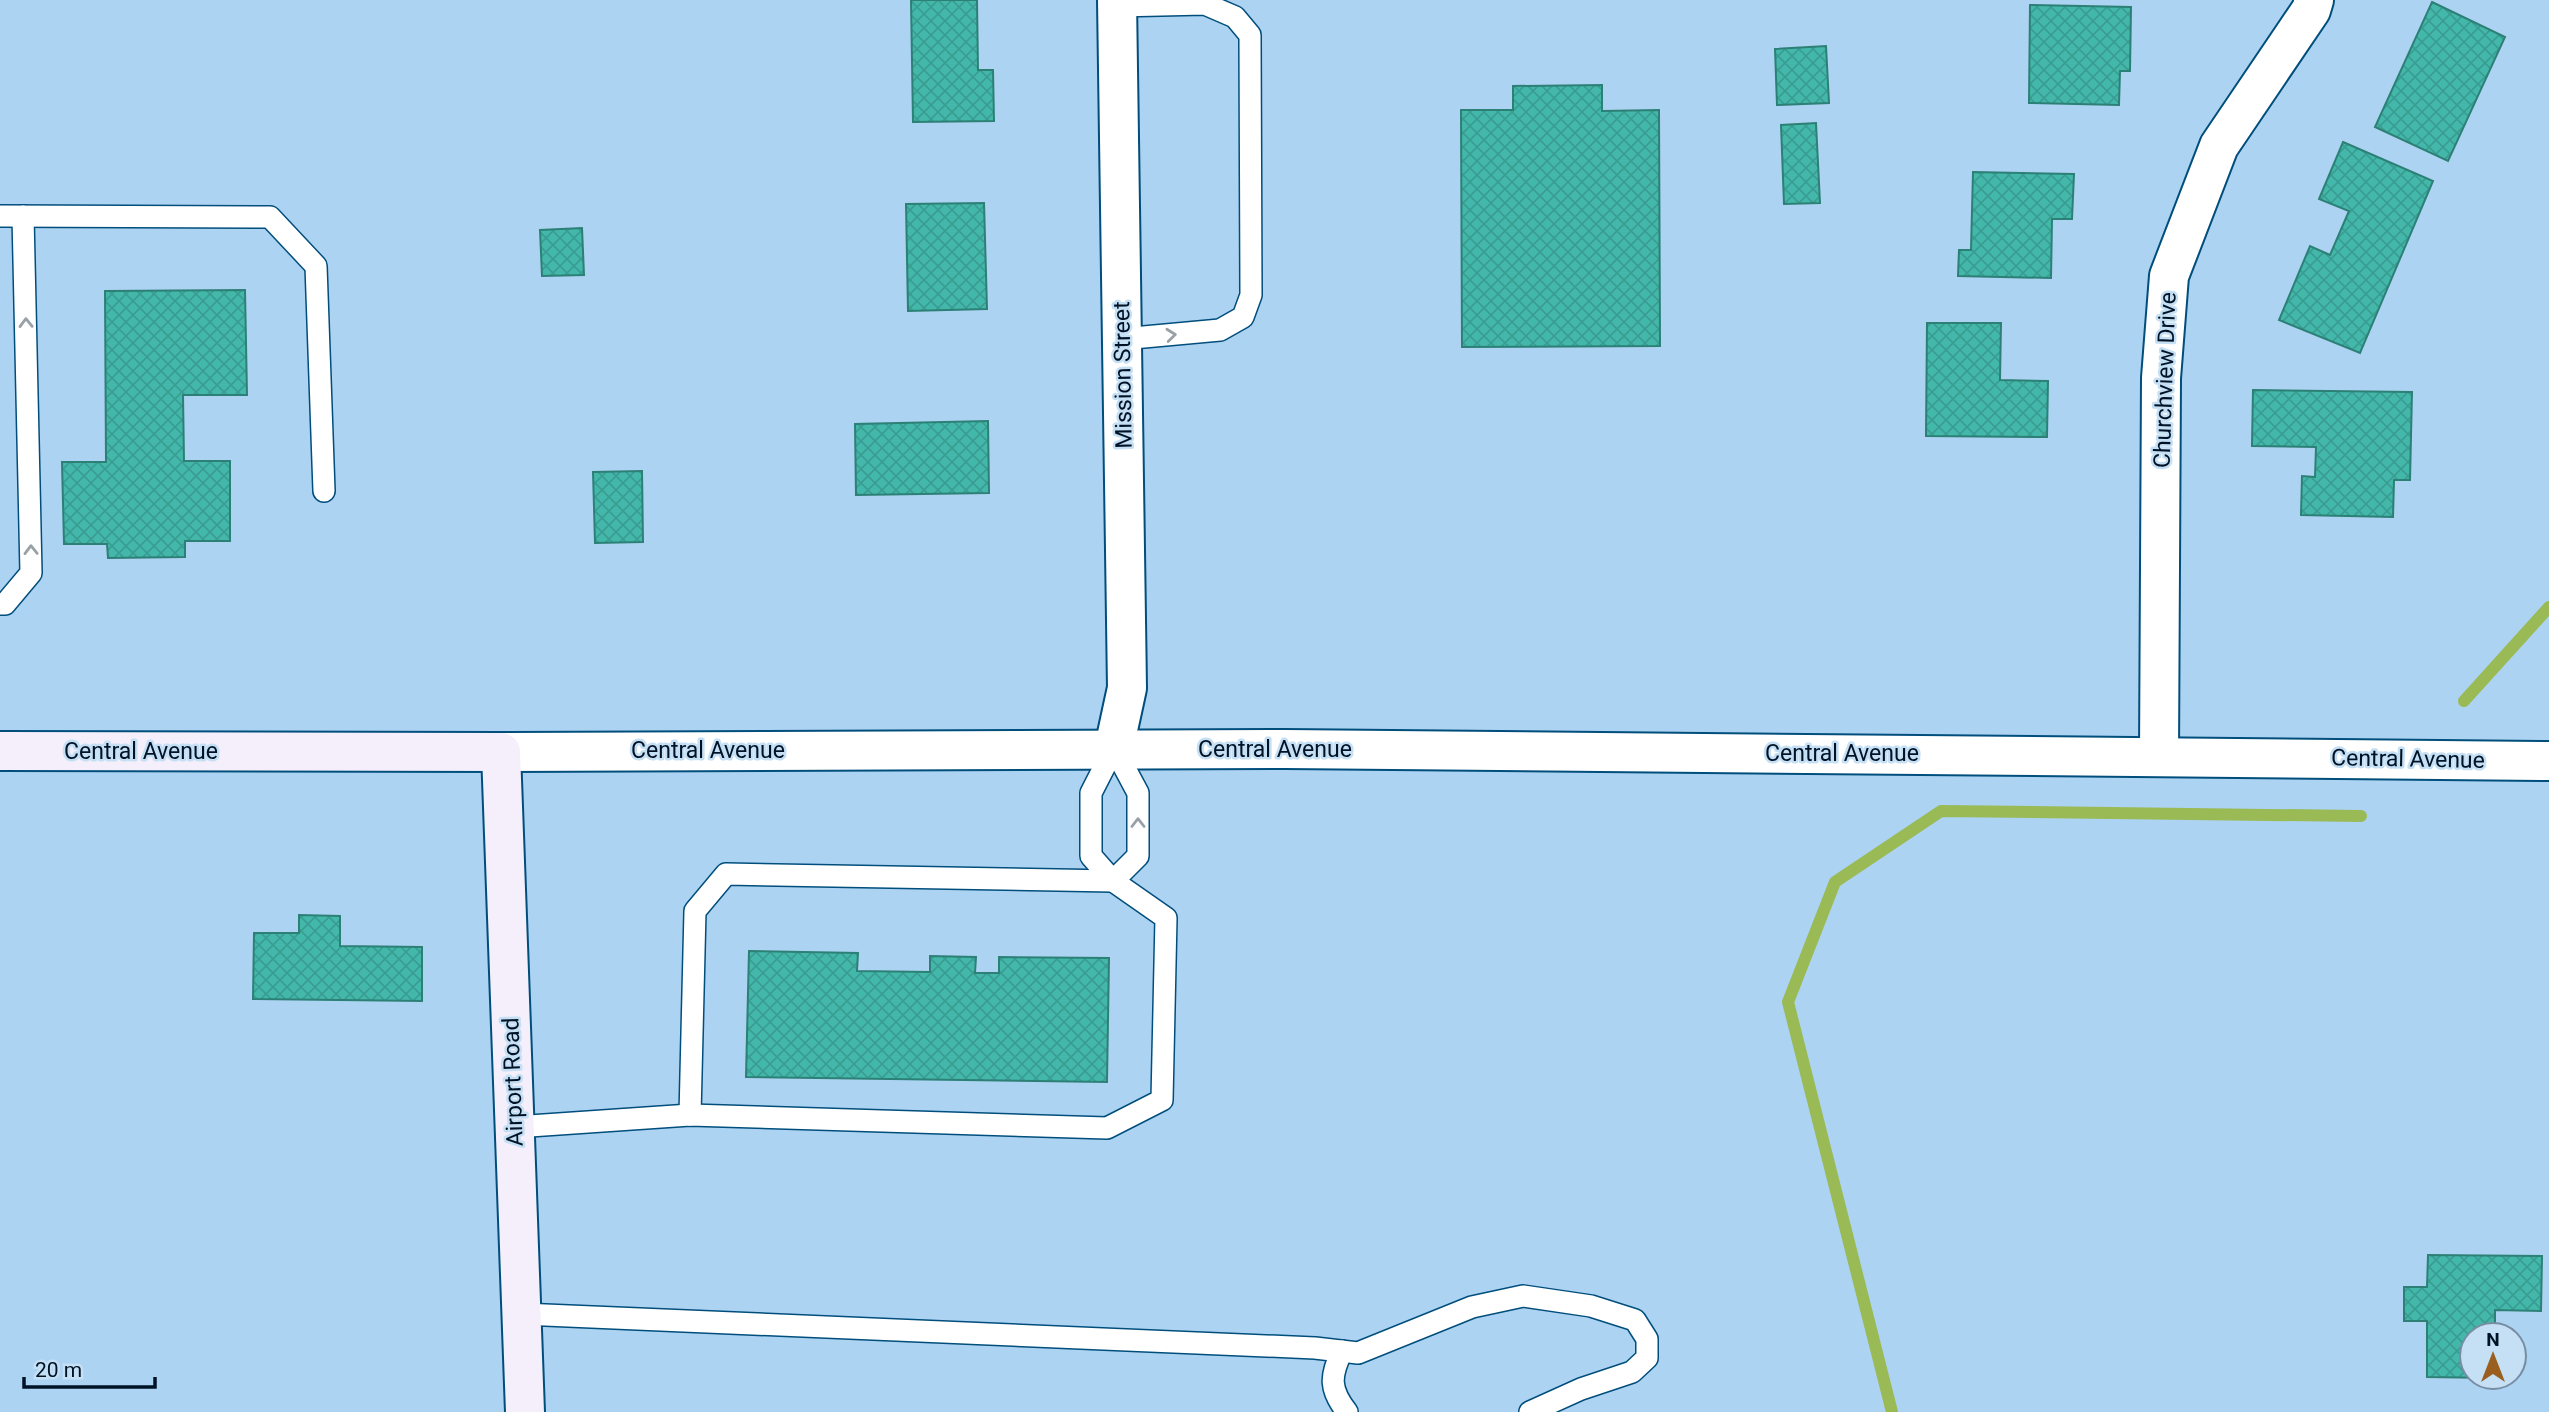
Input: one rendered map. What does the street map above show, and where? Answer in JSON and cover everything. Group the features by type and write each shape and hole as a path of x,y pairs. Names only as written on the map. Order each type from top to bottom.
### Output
{"main road":[{"name":"Central Avenue","path":"0,751 501,752"},
{"name":"Airport Road","path":"501,752 525,1412"}],"street":[{"name":"Churchview Drive","path":"2159,755 2161,378 2169,276 2219,146 2311,10 2314,0"},
{"name":"Mission Street","path":"1114,748 1127,688 1117,3"},
{"name":"Central Avenue","path":"501,752 1114,748 2159,755 2549,761"}],"lane":[{"path":"1117,3 1205,4 1235,17 1250,36 1251,295 1243,317 1220,330 1122,339"},
{"path":"0,216 270,217 316,266 324,491"},
{"path":"0,604 5,604 31,573 23,216"},
{"path":"515,1127 690,1115 1107,1128 1163,1100 1166,918 1113,881 1091,856 1091,793 1114,748"},
{"path":"690,1115 695,911 726,874 1113,881 1138,856 1138,793 1114,748"},
{"path":"522,1314 1358,1353 1472,1307 1523,1296 1591,1306 1635,1320 1647,1339 1647,1358 1632,1372 1581,1389 1530,1412"},
{"path":"1342,1351 1332,1371 1335,1397 1347,1412"}],"building":[{"path":"911,0 977,0 978,70 993,70 994,121 913,122"},
{"path":"2432,2 2505,37 2448,161 2375,127"},
{"path":"2030,5 2131,7 2130,71 2120,71 2119,105 2029,103"},
{"path":"1826,46 1829,103 1777,105 1775,49"},
{"path":"1602,85 1602,111 1659,110 1660,346 1462,347 1461,110 1513,110 1513,86"},
{"path":"1816,123 1820,203 1784,204 1781,125"},
{"path":"2343,142 2433,181 2360,353 2279,320 2310,246 2330,255 2349,211 2319,199"},
{"path":"1973,172 2074,174 2072,219 2052,219 2051,278 1958,276 1959,250 1971,250"},
{"path":"984,203 987,309 908,311 906,204"},
{"path":"582,228 584,275 542,276 540,230"},
{"path":"245,290 247,395 183,395 184,461 230,461 230,541 185,541 185,557 108,558 107,544 64,544 62,462 106,462 105,291"},
{"path":"1927,323 2001,323 2000,380 2048,381 2047,437 1926,436"},
{"path":"2253,390 2412,392 2410,480 2394,480 2393,517 2301,515 2302,476 2315,477 2316,447 2252,446"},
{"path":"988,421 989,493 856,495 855,424"},
{"path":"642,471 643,542 595,543 593,472"},
{"path":"299,915 340,916 340,946 422,947 422,1001 253,999 254,933 299,933"},
{"path":"749,951 858,953 857,971 930,972 930,956 976,957 975,973 999,973 999,957 1109,958 1107,1082 746,1077"},
{"path":"2428,1255 2542,1256 2541,1311 2495,1310 2495,1321 2458,1321 2458,1377 2427,1377 2427,1321 2404,1321 2404,1287 2427,1287"}],"waterway":[{"path":"2464,701 2549,607"},
{"path":"1892,1412 1788,1002 1835,882 1941,811 2361,816"}]}
